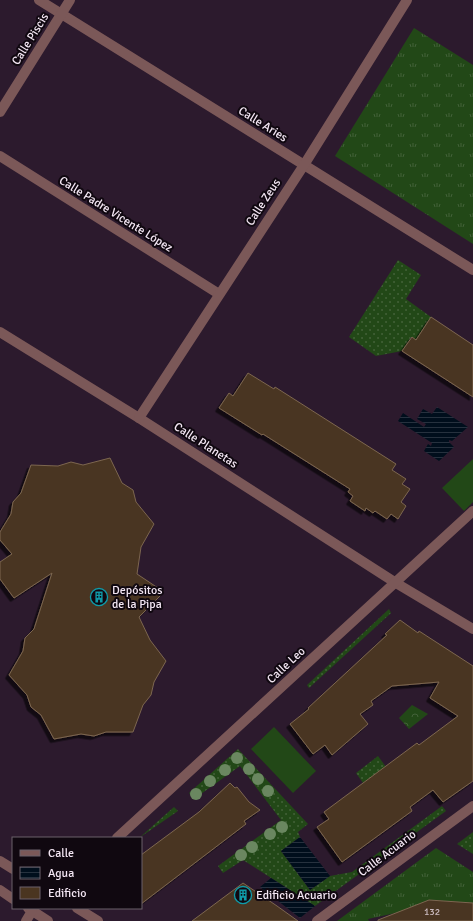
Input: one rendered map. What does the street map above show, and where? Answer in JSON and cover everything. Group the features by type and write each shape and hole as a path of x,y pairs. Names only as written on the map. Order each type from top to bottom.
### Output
{"street":[{"name":"Calle Aries","path":"39,0 473,270"},
{"name":"Calle Piscis","path":"0,112 70,0"},
{"name":"Calle Zeus","path":"139,418 304,165 407,0"},
{"name":"Calle Padre Vicente López","path":"0,156 219,294"},
{"name":"Calle Planetas","path":"0,332 139,418 396,583"},
{"name":"Calle Leo","path":"118,837 473,511"},
{"path":"396,583 473,629"},
{"name":"Calle Acuario","path":"318,921 473,806"},
{"path":"0,861 12,868"},
{"path":"0,890 12,898"},
{"path":"26,921 30,909 48,921"},
{"path":"79,909 98,921"}],"green space":[{"path":"414,28 473,65 473,244 335,156"},
{"path":"398,260 421,275 406,299 431,317 416,340 411,337 402,351 376,356 349,337"},
{"path":"473,459 473,502 464,511 442,488"},
{"path":"389,609 391,613 309,688 307,685"},
{"path":"412,705 428,714 409,729 399,718"},
{"path":"274,727 316,771 293,793 251,749"},
{"path":"238,749 308,824 298,832 300,837 281,851 310,890 330,876 352,872 442,806 446,811 315,906 243,860 223,873 218,866 281,820 240,766 194,799 189,793"},
{"path":"378,756 386,767 363,783 356,773"},
{"path":"174,807 178,811 140,837"},
{"path":"473,832 473,854 457,844"},
{"path":"436,848 473,872 473,903 429,900 400,912 368,919 369,921 337,921"}],"water":[{"path":"437,407 468,427 452,441 449,440 454,447 439,461 424,451 428,444 431,446 432,443 398,421 403,413 424,427 426,424 417,419 423,409 432,414"},
{"path":"300,837 330,876 310,890 281,851"},
{"path":"271,878 315,906 300,918 260,887"}],"building":[{"path":"431,317 473,345 473,397 402,351 412,337 416,340"},
{"path":"248,373 274,389 275,387 396,464 392,470 406,479 402,484 410,489 401,502 406,506 398,519 391,514 387,519 375,511 373,513 366,508 365,511 350,501 353,496 348,492 350,489 219,408 229,393 233,396"},
{"name":"Depósitos de la Pipa","path":"110,458 122,483 133,490 136,502 154,524 141,547 137,574 164,592 139,617 150,640 166,661 154,682 151,695 143,705 133,732 106,732 94,736 81,734 54,739 41,715 31,707 27,695 9,675 23,651 25,638 34,629 52,573 14,598 0,579 0,562 12,554 0,540 0,532 11,514 13,502 21,493 31,465 58,466 71,462 83,465"},
{"path":"400,620 418,633 419,631 473,666 473,781 443,802 433,790 410,807 412,811 342,862 317,827 329,819 324,812 417,743 419,745 458,716 430,698 439,682 392,686 371,701 373,705 360,714 368,724 332,755 325,745 313,754 290,724 309,709 308,708 387,635 385,634"},
{"path":"230,783 235,788 237,787 249,802 260,810 244,821 246,824 142,903 142,854 199,812"},
{"name":"Edificio Acuario","path":"243,883 277,906 298,921 192,921"},
{"path":"429,900 473,903 473,921 378,921 378,920"}],"place":[{"name":"Depósitos de la Pipa","path":"99,597"},
{"name":"Edificio Acuario","path":"243,895"}]}
